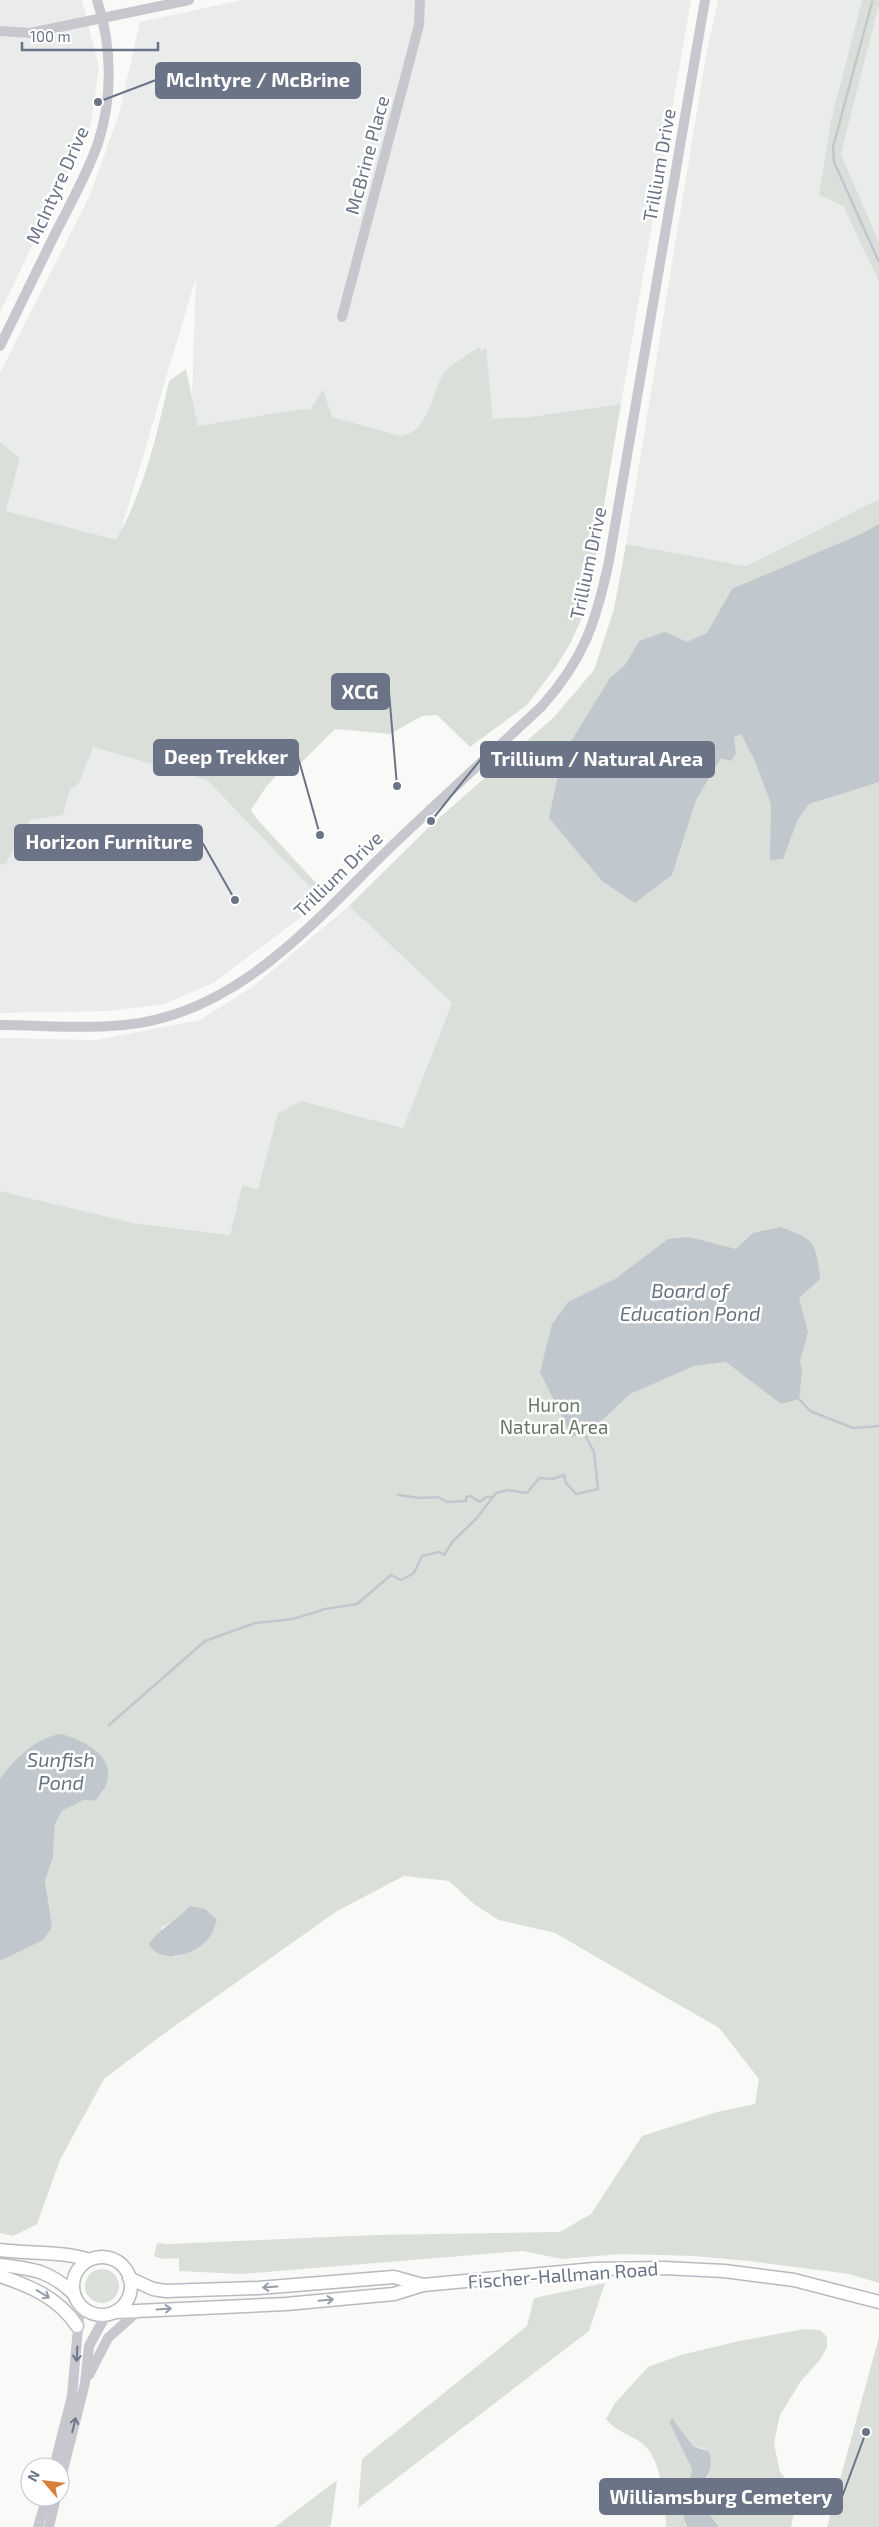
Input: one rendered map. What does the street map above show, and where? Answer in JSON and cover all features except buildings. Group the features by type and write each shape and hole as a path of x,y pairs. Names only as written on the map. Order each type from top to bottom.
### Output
{"main road":[{"path":"0,2250 28,2254 73,2256 89,2260 104,2257 112,2259 125,2270 129,2278 128,2297 123,2306 110,2313 96,2314 80,2306 74,2294 59,2280 45,2272 0,2265"},
{"path":"74,2294 75,2274 89,2260"},
{"name":"Fischer-Hallman Road","path":"110,2313 286,2304 394,2294 423,2285 594,2270 664,2268 724,2271 794,2280 879,2302"},
{"path":"0,2276 25,2284 43,2294 71,2316 77,2326"},
{"name":"Fischer-Hallman Road","path":"129,2278 153,2289 166,2291 258,2288 394,2277 423,2285"}],"street":[{"name":"McIntyre Drive","path":"0,346 81,183 98,142 107,100 109,56 103,18 97,0"},
{"path":"0,31 30,33 189,0"},
{"name":"McBrine Place","path":"342,317 419,25 420,0"},
{"name":"Trillium Drive","path":"0,1025 137,1024 168,1017 210,1002 241,984 288,946 542,706 559,687 590,636 599,610 705,0"},
{"path":"56,2457 73,2389 80,2306"},
{"path":"85,2383 108,2338 138,2311"},
{"path":"66,2457 85,2383 90,2340 110,2313"},
{"path":"38,2527 44,2507"},
{"path":"48,2527 53,2507"}],"shaded area":[{"path":"0,0 82,0 99,68 91,124 0,312"},
{"path":"242,0 691,0 621,404 490,422 480,347 416,441 191,427 196,277 117,544 6,511 20,458 0,442 0,373 90,195 119,114 140,22"},
{"path":"718,0 862,0 831,120 819,195 843,206 879,282 879,499 746,566 626,544 706,56"},
{"path":"879,5 879,242 841,154"},
{"path":"93,747 207,780 323,901 213,983 164,1004 110,1011 0,1013 0,865 6,863 30,820 63,815 70,790 80,782"},
{"path":"349,906 452,1003 403,1128 303,1101 258,1189 242,1185 230,1235 134,1223 0,1191 0,1038 96,1040 200,1020 255,985"}],"green space":[{"path":"862,0 879,0 879,5 841,154 879,242 879,282 843,206 819,195 831,120"},
{"path":"480,347 481,351 486,348 493,419 528,417 621,404 587,607 571,642 556,667 527,705 470,747 437,715 422,716 390,734 335,729 300,764 278,774 266,787 251,810 257,819 328,896 323,901 207,780 93,747 80,782 70,790 63,815 30,820 6,863 0,865 0,442 20,458 6,511 116,540 142,482 154,443 169,381 186,369 198,426 302,409 310,410 323,389 332,417 400,436 415,430 425,417 445,371"},
{"name":"Huron Natural Area","path":"879,499 879,2283 849,2274 694,2256 621,2254 562,2259 523,2251 241,2274 179,2271 179,2258 163,2259 154,2256 157,2243 375,2235 560,2232 591,2214 642,2136 717,2112 755,2104 759,2079 719,2028 555,1933 499,1920 475,1905 449,1881 404,1876 337,1911 158,2038 104,2079 60,2160 37,2224 13,2236 0,2233 0,1961 20,1950 47,1896 45,1881 53,1857 55,1824 62,1811 84,1800 95,1801 104,1791 0,1786 0,1191 134,1223 230,1235 242,1185 258,1189 278,1113 302,1101 403,1128 452,1003 349,906 430,826 554,717 594,670 614,609 626,544 746,566","holes":["181,1916 183,1953 175,1957 161,1928"]},
{"path":"102,2269 109,2270 114,2274 118,2279 118,2293 114,2298 109,2302 102,2303 95,2302 90,2298 86,2293 85,2286 86,2279 90,2274 95,2270"},
{"path":"605,2283 589,2331 358,2508 362,2459 527,2326 534,2298"},
{"path":"804,2329 820,2330 827,2337 827,2347 820,2360 801,2381 780,2415 774,2443 780,2472 798,2494 791,2527 719,2527 706,2508 703,2490 708,2477 702,2448 693,2446 672,2418 669,2422 692,2469 683,2514 687,2527 666,2527 664,2497 656,2464 647,2448 616,2428 606,2419 615,2403 648,2367 681,2355 739,2341"},
{"path":"879,2337 879,2527 827,2527"},
{"path":"337,2480 331,2525 329,2527 275,2527"}],"water":[{"path":"879,524 879,782 809,804 798,819 783,859 770,860 771,804 755,761 741,734 734,737 736,754 731,761 721,758 696,800 672,875 635,903 602,881 549,818 562,756 610,678 625,665 639,641 665,632 687,642 707,633 732,589 861,534"},
{"name":"Board of Education Pond","path":"780,1227 800,1235 812,1244 817,1257 820,1279 799,1298 808,1332 800,1361 802,1372 799,1399 781,1404 726,1362 694,1366 630,1394 592,1430 572,1437 540,1372 552,1324 568,1302 615,1279 668,1239 689,1237 736,1249 753,1233"},
{"name":"Sunfish Pond","path":"61,1734 85,1743 95,1750 103,1758 107,1767 108,1777 104,1789 95,1801 84,1800 62,1811 55,1824 53,1857 45,1881 52,1927 43,1940 0,1961 0,1779 19,1757 35,1744 43,1739"},
{"path":"190,1906 205,1909 217,1920 209,1938 188,1953 170,1956 161,1955 154,1951 149,1944 153,1938"},
{"path":"672,2418 693,2446 709,2452 711,2463 704,2485 703,2496 708,2510 719,2527 687,2527 683,2514 692,2469 669,2422"}],"waterway":[{"path":"872,2 833,147 834,162 879,262"},
{"path":"799,1399 810,1411 853,1428 879,1426"},
{"path":"109,1725 205,1641 255,1623 293,1619 325,1609 357,1604 391,1575 401,1580 414,1573 422,1556 439,1552 444,1555 453,1541 476,1519 496,1493 508,1490 527,1493 539,1478 552,1479 564,1475 566,1483 576,1494 598,1489 594,1452 584,1433"},
{"path":"398,1495 420,1498 438,1497 447,1502 466,1501 466,1497 470,1496 480,1502 486,1497 493,1497"}],"place":[{"name":"McIntyre / McBrine","path":"98,102"},
{"name":"XCG","path":"397,786"},
{"name":"Trillium / Natural Area","path":"431,821"},
{"name":"Deep Trekker","path":"320,835"},
{"name":"Horizon Furniture","path":"235,900"},
{"name":"Williamsburg Cemetery","path":"866,2432"}]}
